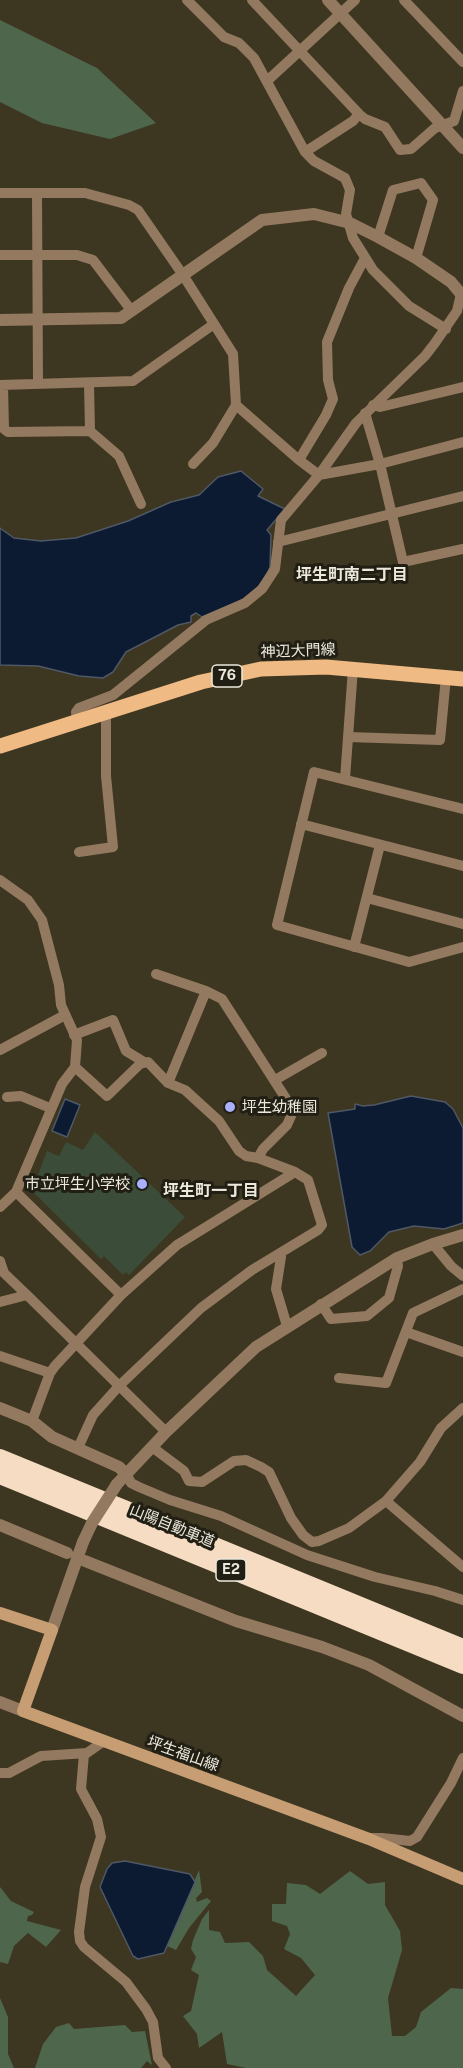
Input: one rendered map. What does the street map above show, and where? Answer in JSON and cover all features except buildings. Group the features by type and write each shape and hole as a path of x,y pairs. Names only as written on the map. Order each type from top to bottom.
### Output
{"highway":[{"name":"山陽自動車道","path":"0,1458 463,1648"},
{"name":"山陽自動車道","path":"0,1474 463,1665"}],"main road":[{"name":"神辺大門線","path":"0,746 201,682 261,669 353,668 463,679"},
{"path":"0,1612 52,1630 23,1711"},
{"name":"坪生福山線","path":"23,1711 369,1839 463,1880"}],"street":[{"path":"187,0 225,37 243,46 254,58 305,152 314,161 345,178 350,190 346,214 353,238 387,286 409,306 446,328"},
{"path":"252,0 359,114 365,119 386,127 400,150 411,149 435,128 454,121 463,91"},
{"path":"328,0 463,148"},
{"path":"267,81 355,0"},
{"path":"404,0 463,62"},
{"path":"305,152 353,121 359,114"},
{"path":"378,237 393,190 421,183 433,200 416,258"},
{"path":"0,193 85,193 129,205 138,210 233,354 236,405 213,443 193,464"},
{"path":"37,193 38,383"},
{"path":"0,320 122,318 262,220 314,214 350,223 378,237 416,258 451,282 462,293 457,311 425,356 365,414 320,475 281,520 275,569 262,589 245,603 206,620 113,695 80,708 76,712 77,721"},
{"path":"0,255 77,255 93,260 131,310"},
{"path":"299,460 333,399 328,380 327,342 365,258"},
{"path":"141,504 119,456 90,430 8,432 4,429 2,385 133,381 214,324"},
{"path":"89,383 90,430"},
{"path":"373,405 380,407 463,387"},
{"path":"236,405 299,460 320,475 380,464 463,442"},
{"path":"365,414 404,562 463,549"},
{"path":"278,542 463,496"},
{"path":"345,779 353,668"},
{"path":"348,737 440,740 446,677"},
{"path":"79,852 113,847 106,776 106,712"},
{"path":"463,809 314,772 277,925 409,962 463,947"},
{"path":"301,824 463,866"},
{"path":"354,947 380,845"},
{"path":"0,880 28,900 42,920 59,985 61,1005 77,1040 75,1067 62,1084 16,1192 0,1207"},
{"path":"367,898 463,924"},
{"path":"156,974 206,991 222,999 290,1105 291,1116 287,1125 263,1149 258,1158"},
{"path":"168,1083 206,991"},
{"path":"0,1050 65,1015"},
{"path":"74,1035 113,1020 126,1051 148,1062 168,1083 185,1090 219,1121 239,1151 246,1156 258,1158 295,1172 308,1180 322,1225 280,1255 252,1270 201,1308 119,1386 93,1415 78,1448"},
{"path":"275,1080 321,1053"},
{"path":"75,1067 107,1096 144,1062"},
{"path":"7,1097 21,1096 51,1108"},
{"path":"32,1421 50,1373 121,1295 177,1245 295,1172"},
{"path":"16,1192 121,1295"},
{"path":"52,1630 92,1522 117,1484 166,1432 256,1347 287,1326 397,1257 463,1235"},
{"path":"433,1244 451,1266 463,1276"},
{"path":"280,1255 276,1289 287,1326"},
{"path":"321,1304 331,1319 367,1316 389,1298 398,1266 397,1257"},
{"path":"0,1261 4,1273 166,1432"},
{"path":"339,1378 386,1383 413,1313 463,1289"},
{"path":"0,1302 27,1295"},
{"path":"406,1332 463,1352"},
{"path":"0,1356 50,1373"},
{"path":"0,1408 32,1421 52,1437 119,1467 127,1475 130,1483 170,1500 221,1516 307,1555 375,1577 463,1600"},
{"path":"312,1542 329,1538 349,1528 386,1501 420,1462 441,1428 463,1408"},
{"path":"152,1448 184,1471 189,1481 202,1482 234,1461 246,1460 261,1467 269,1472 291,1518 312,1542"},
{"path":"386,1501 463,1567"},
{"path":"0,1525 67,1553"},
{"path":"307,1555 312,1542"},
{"path":"85,1560 236,1621 322,1647 369,1665 463,1716"},
{"path":"0,1702 23,1711"},
{"path":"104,1741 84,1754 81,1789 97,1819 101,1838 85,1887 79,1932 80,1941 84,1947 126,1982 146,2009 153,2022 158,2058 166,2068"},
{"path":"0,1773 9,1773 41,1756 87,1753"},
{"path":"369,1839 382,1838 410,1842 417,1837 451,1783 463,1758"}],"green space":[{"path":"0,20 97,68 156,123 110,139 42,123 0,102"},
{"path":"95,1132 185,1217 129,1275 126,1272 123,1275 104,1256 101,1259 32,1191 47,1151 59,1156 66,1142 83,1150"},
{"path":"199,1870 202,1892 196,1898 197,1902 207,1898 211,1901 189,1928 176,1950 167,1946"},
{"path":"350,1871 368,1884 385,1882 385,1905 400,1931 402,1950 388,1998 392,2036 405,2036 416,2027 421,2012 451,1988 463,1989 463,2068 246,2068 227,2064 222,2032 199,2048 197,2034 183,2016 191,2011 199,1975 191,1970 196,1957 191,1949 193,1940 202,1919 209,1910 209,1930 220,1932 225,1943 249,1942 263,1956 267,1970 296,1996 315,1975 301,1958 284,1949 290,1934 287,1926 272,1921 272,1904 286,1904 287,1883 306,1885 320,1894"},
{"path":"0,1887 11,1901 34,1912 28,1916 27,1921 61,1930 46,1947 28,1933 14,1946 8,1964 0,1962"},
{"path":"0,1998 8,2017 8,2054 14,2068 0,2068"},
{"path":"69,2023 74,2029 125,2025 132,2032 145,2031 152,2065 147,2061 141,2068 35,2068 43,2044 56,2027"}],"water":[{"path":"241,471 263,489 258,496 285,509 267,530 271,535 270,567 266,577 254,592 242,600 202,617 196,613 191,616 191,622 178,625 126,652 113,672 103,678 79,676 38,666 0,665 0,528 14,538 41,541 76,538 128,521 171,502 199,495 218,477"},
{"path":"411,1096 445,1102 453,1109 463,1128 463,1223 444,1229 414,1226 389,1232 370,1251 360,1255 352,1247 328,1113 355,1109 355,1104 374,1105"},
{"path":"65,1099 80,1105 67,1137 52,1131"},
{"path":"125,1861 190,1874 195,1882 164,1953 138,1959 133,1956 100,1887 112,1863"}],"place":[{"name":"坪生幼稚園","path":"230,1107"},
{"name":"市立坪生小学校","path":"142,1184"}],"district":[{"name":"坪生町南二丁目","path":"352,575"},
{"name":"坪生町一丁目","path":"211,1191"}]}
